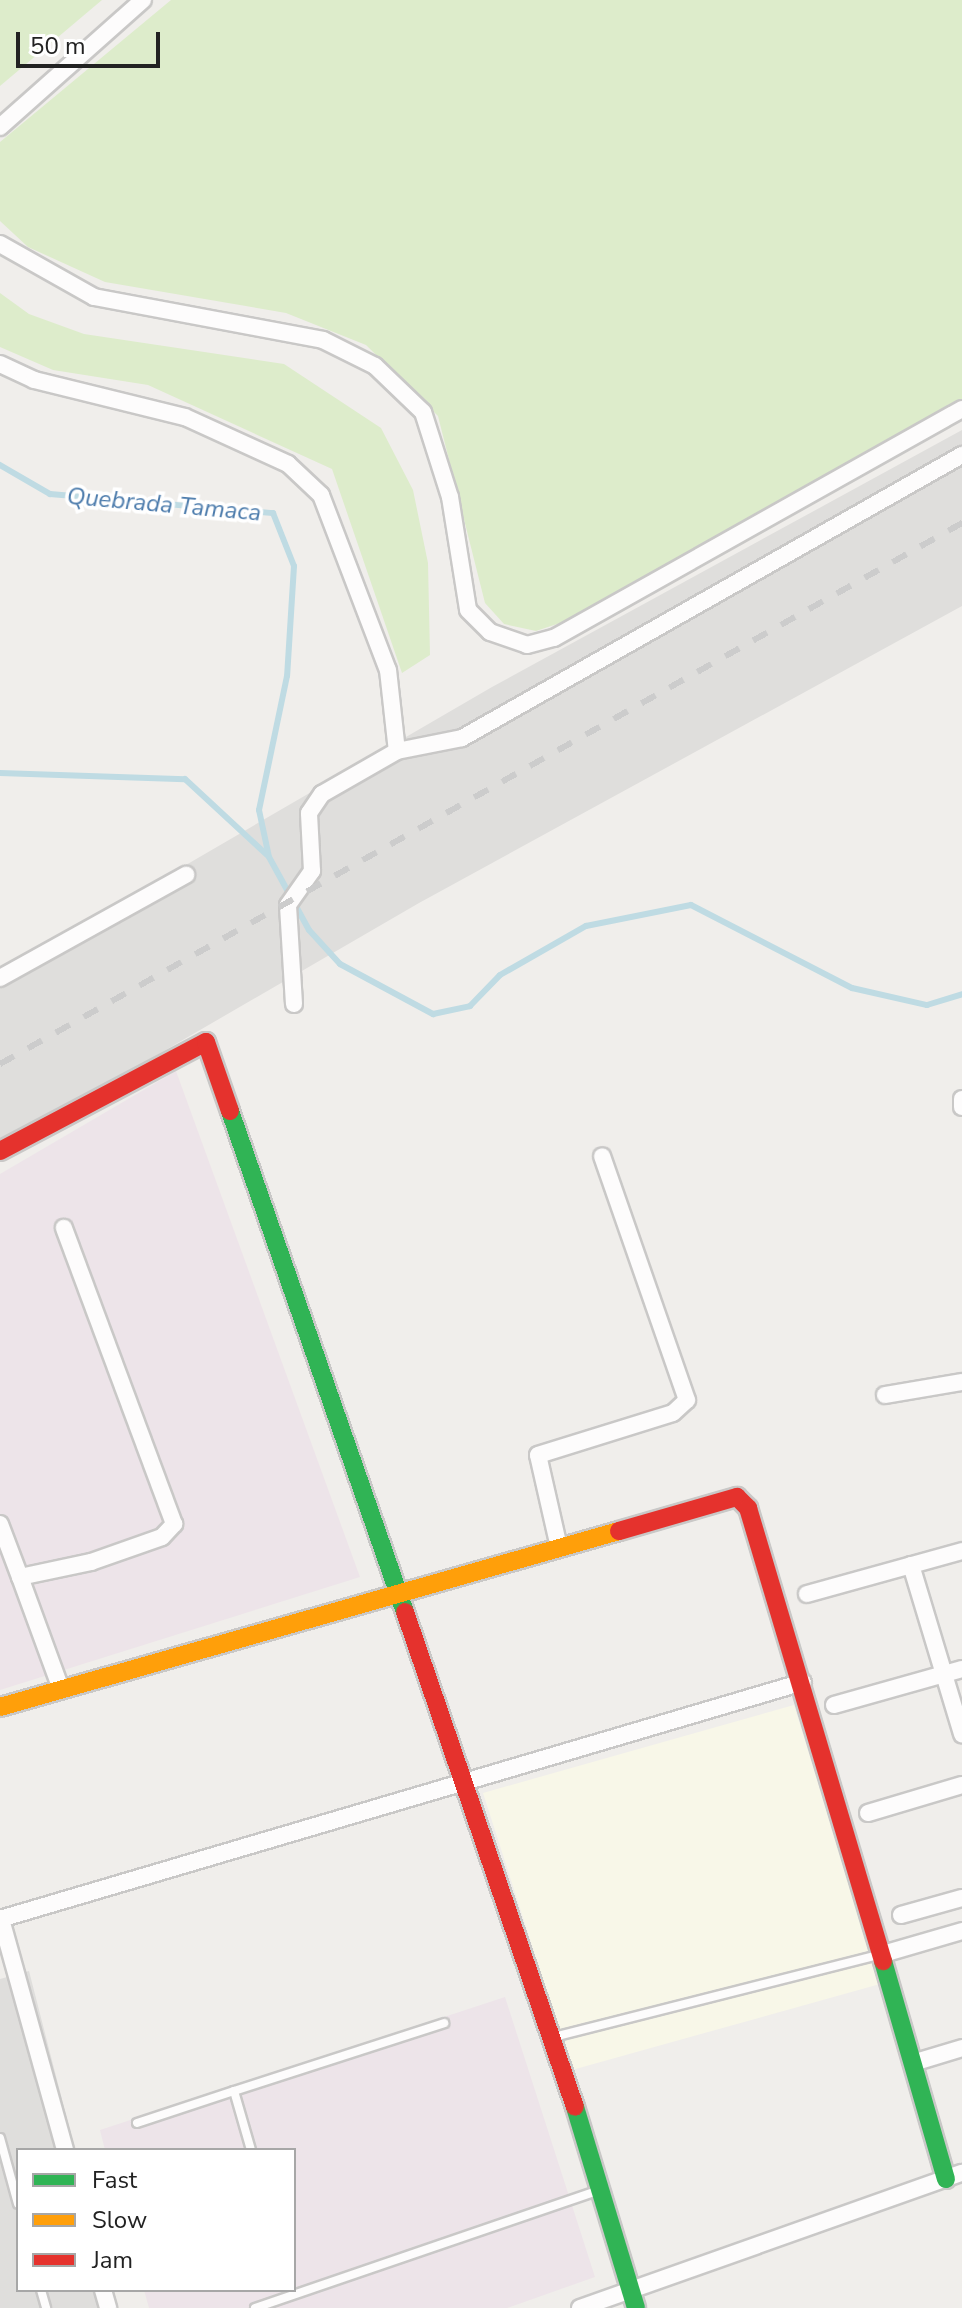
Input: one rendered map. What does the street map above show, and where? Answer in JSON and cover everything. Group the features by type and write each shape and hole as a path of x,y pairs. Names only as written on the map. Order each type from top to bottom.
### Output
{"street":[{"path":"0,127 143,0"},
{"path":"0,244 94,297 323,340 375,366 423,412 450,497 468,610 490,632 527,645 554,638 962,409"},
{"path":"0,364 34,380 185,417 288,464 321,495 388,670 397,751"},
{"path":"294,1004 285,926 288,905 312,871 309,813 322,794 397,751 462,738 962,455"},
{"path":"0,978 186,875"},
{"path":"0,1151 206,1042 400,1590 462,1782 554,2037 633,2299"},
{"path":"962,1099 962,1107"},
{"path":"558,1543 538,1455 673,1413 687,1400 602,1156"},
{"path":"20,1577 91,1562 162,1537 174,1524 64,1228"},
{"path":"885,1395 962,1382"},
{"path":"0,1707 558,1543 737,1497 748,1508 916,2062 954,2176 633,2299 580,2308"},
{"path":"0,1524 61,1689"},
{"path":"807,1594 962,1551"},
{"path":"911,1565 962,1734"},
{"path":"834,1705 962,1669"},
{"path":"64,2148 0,1919 803,1682"},
{"path":"868,1813 962,1785"},
{"path":"901,1915 962,1898"},
{"path":"883,1954 962,1931"},
{"path":"916,2062 962,2048"}],"lane":[{"path":"554,2037 883,1954"},
{"path":"137,2123 444,2023"},
{"path":"234,2091 250,2148"},
{"path":"0,2138 16,2197"},
{"path":"296,2292 600,2189"},
{"path":"255,2308 295,2292"}],"shaded area":[{"path":"962,430 962,606 419,903 0,1146 0,973 492,687"},
{"path":"176,1071 360,1577 0,1690 0,1174"},
{"path":"794,1705 880,1984 572,2070 483,1793"},
{"path":"29,1971 74,2148 16,2148 16,2292 112,2292 116,2308 0,2308 0,1979"},
{"path":"505,1997 595,2277 507,2308 149,2308 145,2292 296,2292 296,2148 104,2148 100,2130"}],"green space":[{"path":"0,0 102,0 0,86"},
{"path":"171,0 962,0 962,405 566,621 536,631 504,624 485,603 438,416 366,345 286,313 105,282 28,247 0,221 0,142"},
{"path":"0,293 29,314 84,334 284,364 381,428 413,490 428,563 430,655 402,673 332,469 148,385 53,370 0,347"}],"waterway":[{"name":"Quebrada Tamaca","path":"0,465 50,494 273,513 294,566 287,676 259,810 269,857 309,930 340,964 433,1014 470,1006 500,975 586,926 691,905 852,988 927,1005 962,994"},
{"path":"0,773 185,779 267,855"}],"railway":[{"path":"0,1064 962,523"}],"traffic: fast":[{"path":"230,1111 405,1612"},
{"path":"883,1961 946,2179"},
{"path":"575,2107 636,2308"}],"traffic: slow":[{"path":"0,1707 619,1531"}],"traffic: jam":[{"path":"0,1151 206,1042 230,1111"},
{"path":"619,1531 737,1497 748,1508 883,1961"},
{"path":"405,1612 575,2107"}]}
